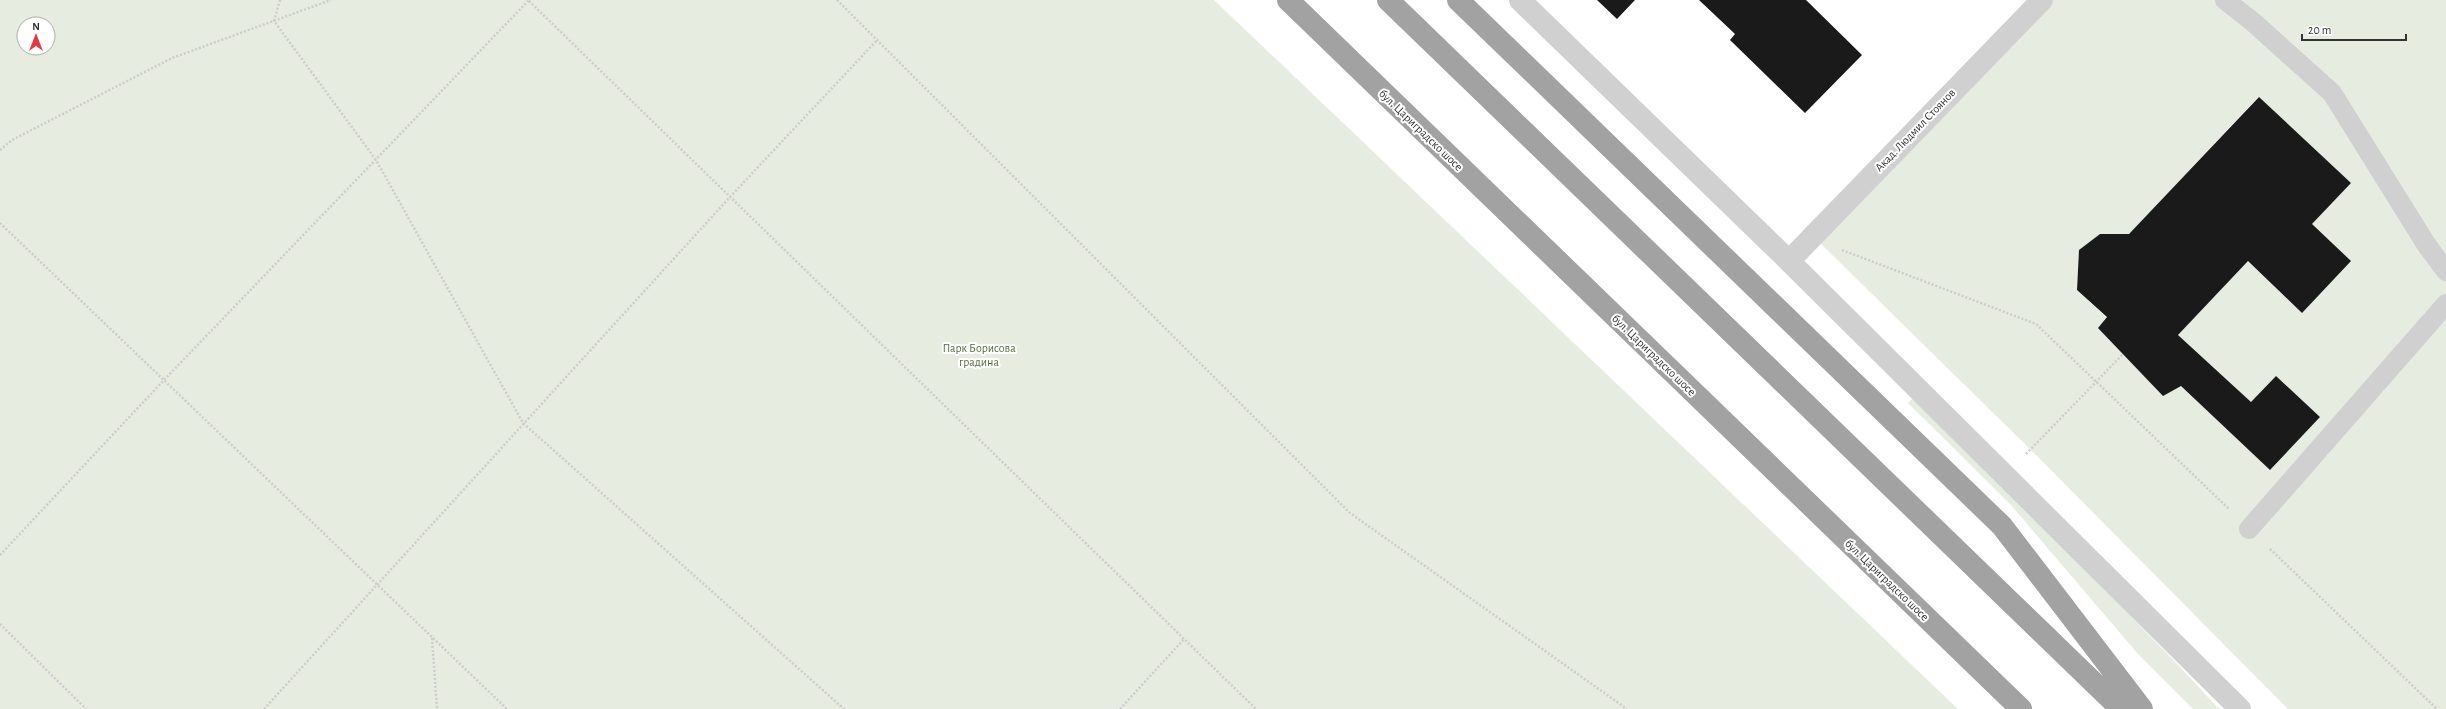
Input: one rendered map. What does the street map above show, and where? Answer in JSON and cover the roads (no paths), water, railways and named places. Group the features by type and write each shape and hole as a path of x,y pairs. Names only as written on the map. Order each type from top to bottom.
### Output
{"highway":[{"name":"бул. Цариградско шосе","path":"1288,0 2021,709"},
{"path":"1388,0 2121,709"},
{"path":"1458,0 2002,526 2142,709"}],"street":[{"path":"1520,0 1796,253 2240,709"},
{"name":"Акад. Людмил Стоянов","path":"1796,253 2042,0"}],"lane":[{"path":"2225,0 2254,22 2332,93 2426,244 2446,271"},
{"path":"2249,529 2446,304"}],"park label":[{"name":"Парк Борисова градина","path":"979,355"}]}
